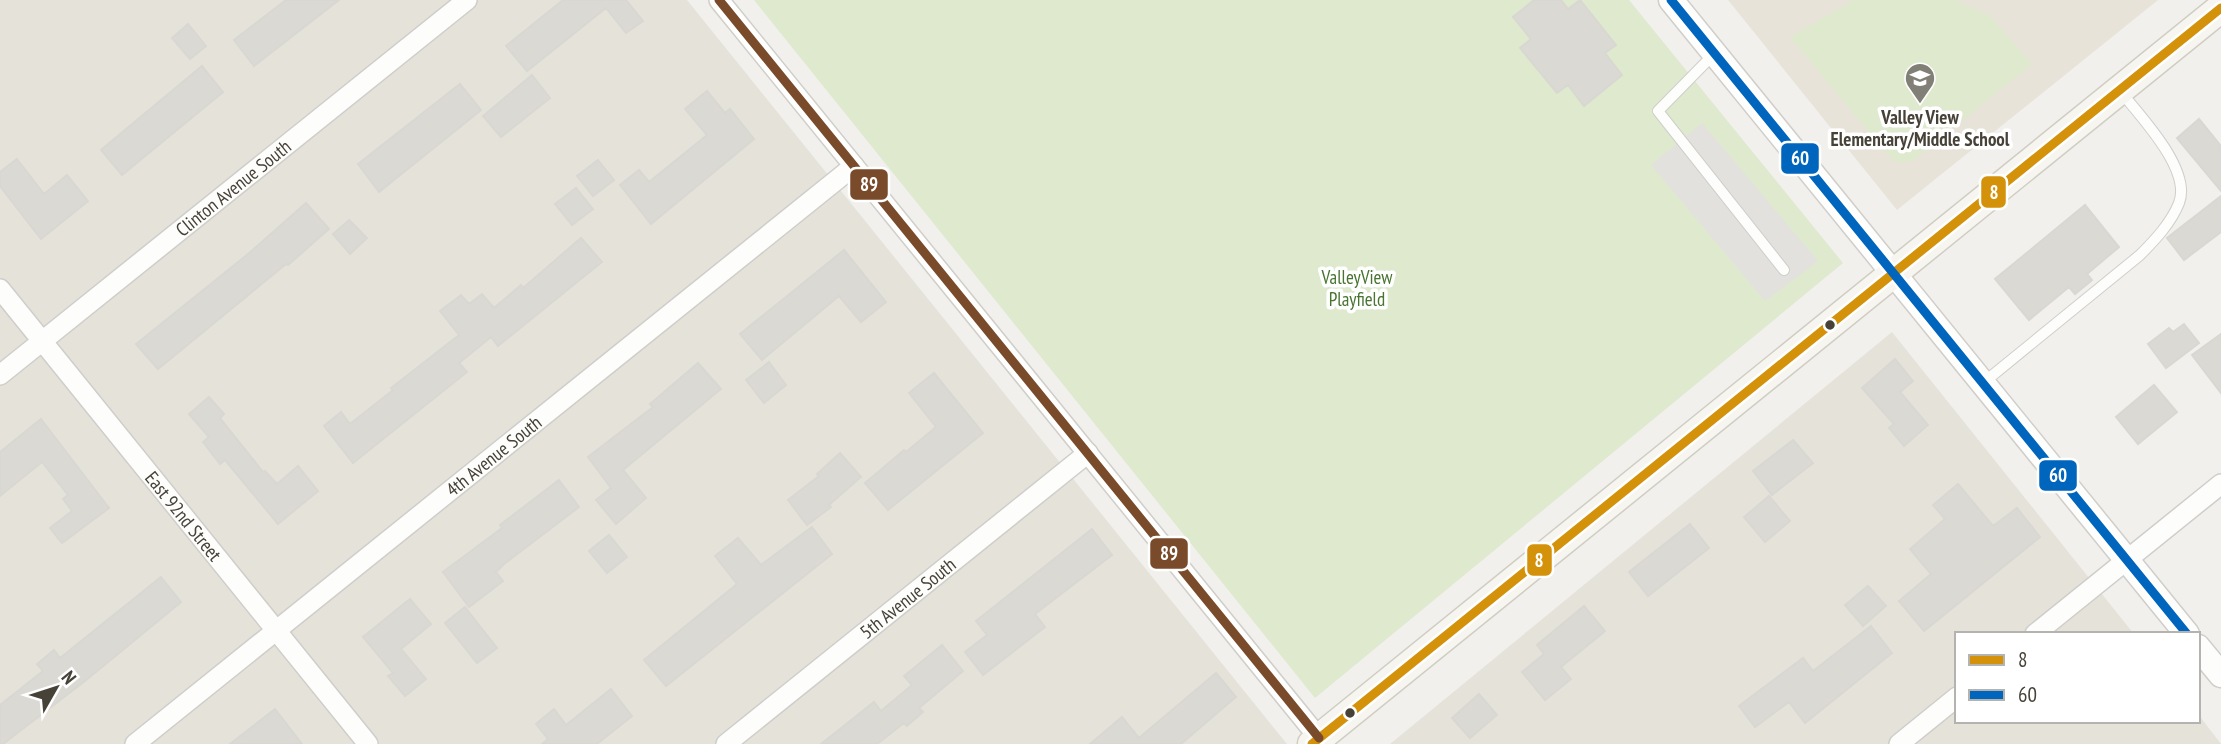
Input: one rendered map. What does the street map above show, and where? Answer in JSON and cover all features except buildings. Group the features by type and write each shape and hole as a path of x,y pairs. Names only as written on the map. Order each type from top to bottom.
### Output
{"main road":[{"path":"1316,741 2221,8"}],"street":[{"name":"Clinton Avenue South","path":"0,375 467,0"},
{"path":"719,0 1088,453 1316,741"},
{"path":"1671,0 2185,632"},
{"name":"4th Avenue South","path":"135,744 854,166"},
{"name":"East 92nd Street","path":"0,289 368,744"},
{"name":"5th Avenue South","path":"726,744 1088,453"},
{"path":"2037,632 2221,484"},
{"path":"2200,649 2221,675"},
{"path":"1899,744 1955,699"}],"lane":[{"path":"1715,54 1658,111 1784,270"},
{"path":"1982,383 2140,255 2160,234 2179,201 2181,180 2164,147 2120,90"}],"shaded area":[{"path":"0,0 687,0 1287,744 0,744"},
{"name":"Valley View Elementary/Middle School","path":"1728,0 2158,0 1897,210"},
{"path":"1702,123 1818,261 1765,301 1651,165"},
{"path":"1892,332 2132,632 1955,632 1955,723 2200,723 2200,717 2221,744 1390,744"}],"green space":[{"name":"ValleyView Playfield","path":"754,0 1629,0 1843,263 1315,698"},
{"path":"1854,0 1955,0 1990,16 2032,64 1911,162 1894,162 1790,37"}],"transit line":[{"name":"89","path":"719,0 1319,738"},
{"name":"60","path":"1671,0 2185,632"},
{"name":"8","path":"1312,744 2221,8"}],"place":[{"name":"Valley View Elementary/Middle School","path":"1920,105"}]}
